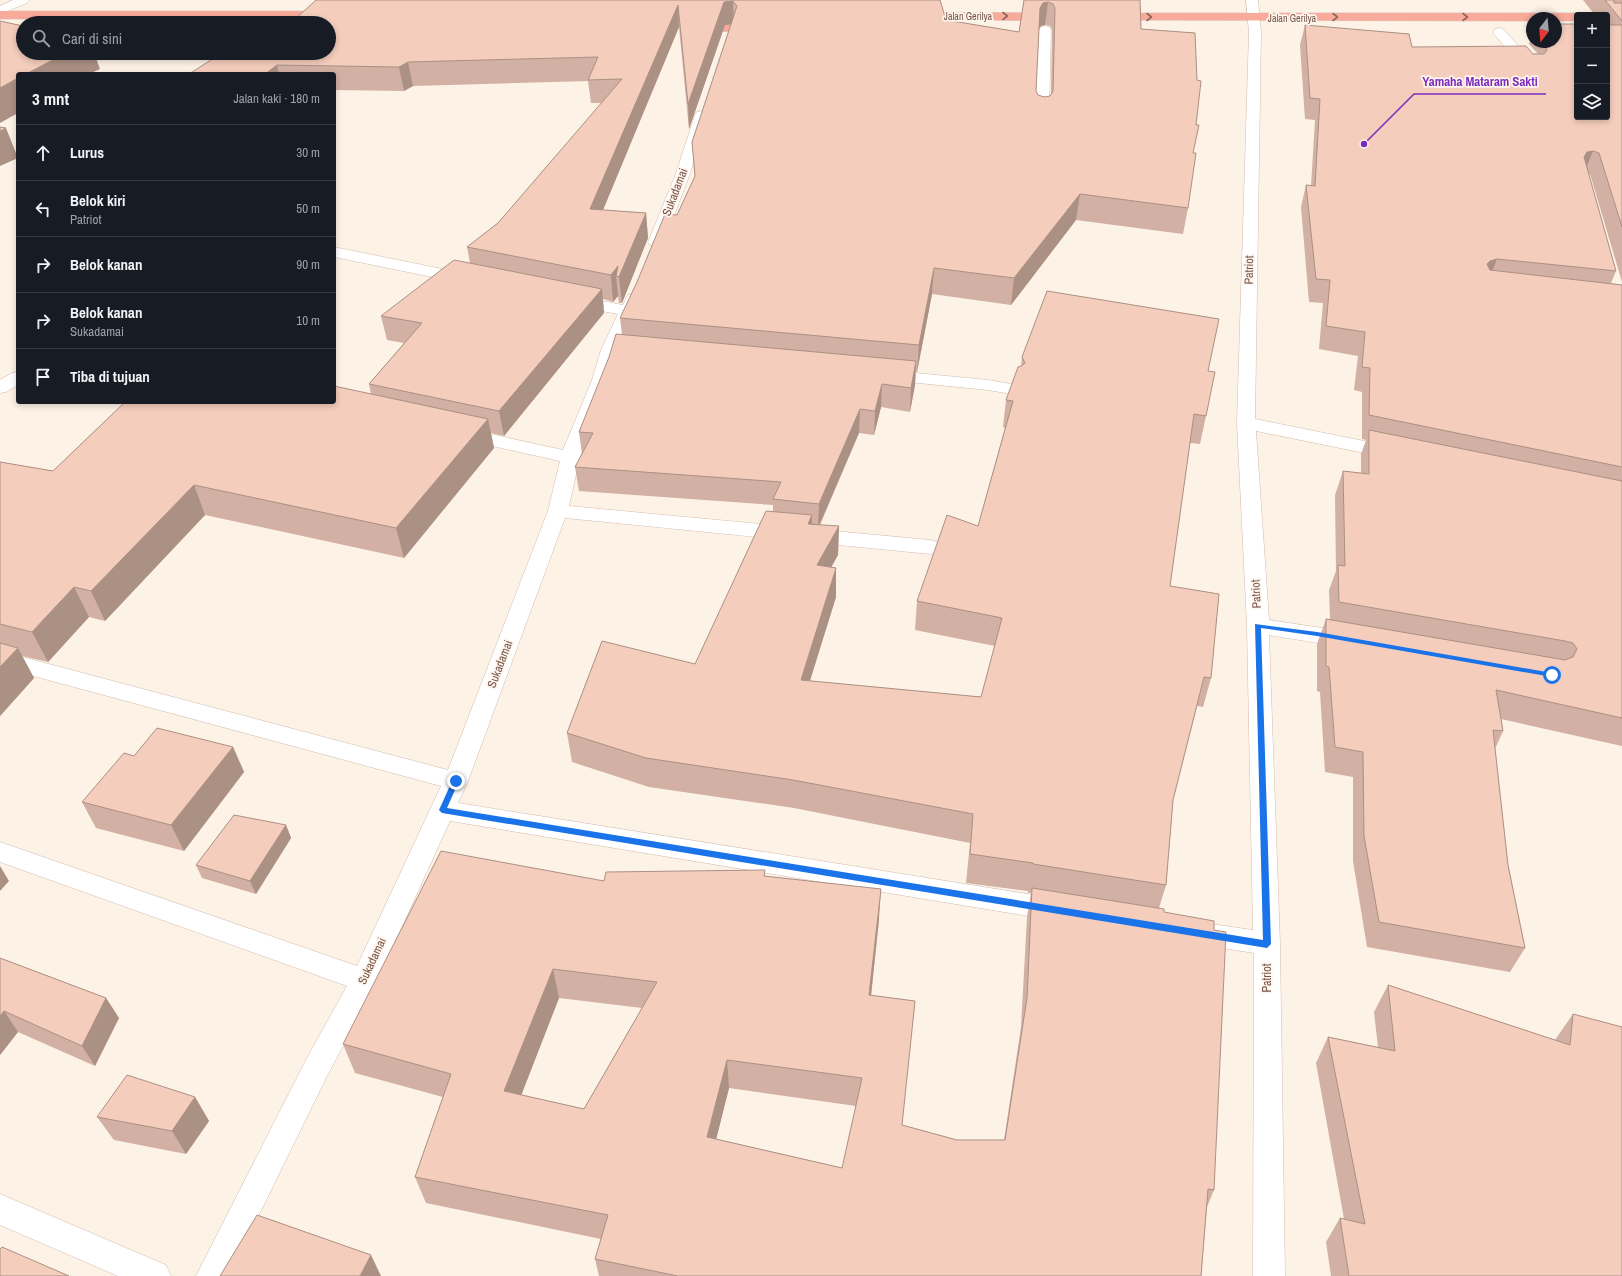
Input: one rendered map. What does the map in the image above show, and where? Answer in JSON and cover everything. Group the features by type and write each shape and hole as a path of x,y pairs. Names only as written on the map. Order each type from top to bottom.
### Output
{"highway":[{"path":"0,15 340,15"},
{"name":"Jalan Gerilya","path":"902,16 1061,17"},
{"name":"Jalan Gerilya","path":"1101,17 1254,28 1574,17"},
{"path":"683,28 770,28"},
{"path":"1029,30 1060,30"},
{"path":"1484,32 1512,32"}],"street":[{"path":"0,10 23,0"},
{"name":"Patriot","path":"1252,0 1254,28 1246,423 1258,626 1267,944 1269,1276"},
{"path":"723,50 730,28"},
{"path":"1042,115 1045,30"},
{"path":"1499,32 1532,70"},
{"name":"Sukadamai","path":"648,261 682,176 708,95"},
{"path":"336,252 481,282"},
{"name":"Sukadamai","path":"212,1276 317,1067 364,980 456,781 558,511 570,457 602,380 618,351 629,311 640,283"},
{"path":"559,297 629,311"},
{"path":"870,374 988,385 1011,389"},
{"path":"0,388 16,377"},
{"path":"1246,423 1415,458"},
{"path":"446,430 570,457"},
{"path":"558,511 930,547"},
{"path":"1258,626 1369,643"},
{"path":"0,659 456,781"},
{"path":"442,810 1078,914"},
{"path":"0,852 364,980"},
{"path":"1173,929 1267,944"},
{"path":"0,1209 155,1276"}],"building":[{"path":"316,0 940,0 946,20 1019,32 1024,0 1140,0 1141,29 1195,33 1197,80 1201,81 1196,125 1199,125 1193,153 1196,153 1188,208 1080,194 1014,278 934,268 919,345 620,318 637,282 665,214 677,215 695,176 692,142 737,6 733,1 724,2 688,104 678,5 590,209 646,213 619,277 616,276 618,266 611,275 467,247 498,223 622,79 588,80 598,57 408,62 399,67 277,65 268,72 192,72 211,60 336,60 336,16 299,16","holes":["1048,2 1053,4 1055,8 1053,91 1050,96 1044,97 1038,95 1036,91 1040,8 1043,3"]},
{"path":"1605,0 1614,0 1614,3 1622,3 1622,21"},
{"path":"0,21 16,24 16,60 53,60 30,72 16,72 16,79 0,88"},
{"path":"1562,24 1574,24 1574,120 1610,120 1610,25 1622,25 1622,227 1599,153 1593,151 1587,152 1584,157 1616,271 1497,259 1490,261 1487,264 1490,270 1622,285 1622,467 1369,415 1370,368 1362,367 1365,332 1326,326 1330,280 1316,279 1306,185 1315,186 1320,99 1310,98 1305,25 1409,34 1412,47 1526,46 1526,48 1533,54 1544,54 1547,50 1546,48 1562,48"},
{"path":"0,127 6,128 0,131"},
{"path":"454,260 602,289 499,411 369,384 422,323 381,316"},
{"path":"1047,291 1219,319 1208,371 1215,372 1206,416 1194,414 1170,586 1219,594 1211,678 1204,677 1173,800 1166,885 970,854 973,814 793,780 646,758 567,733 602,641 695,664 766,511 812,515 808,524 839,526 817,565 836,568 801,680 981,697 1002,618 917,601 947,515 978,526 1013,401 1006,400 1018,367 1025,363 1022,357"},
{"path":"616,334 916,361 911,388 882,384 875,411 860,409 819,504 773,499 781,482 575,467 593,433 579,432 609,357"},
{"path":"336,386 488,419 396,528 194,485 91,591 74,587 32,632 0,624 0,462 53,471 123,404 336,404"},
{"path":"1369,430 1622,481 1622,718 1496,690 1503,731 1493,730 1508,865 1525,948 1379,922 1364,836 1363,752 1335,747 1329,667 1326,666 1326,619 1565,660 1573,657 1577,649 1573,643 1565,641 1339,602 1338,565 1345,566 1343,471 1369,474"},
{"path":"0,643 18,648 0,667"},
{"path":"157,728 233,747 171,825 82,802 124,753 134,756"},
{"path":"234,815 286,825 250,881 196,865"},
{"path":"441,851 604,881 606,872 765,870 764,876 881,889 869,995 915,1001 902,1125 957,1140 1005,1140 1027,998 1032,888 1164,909 1164,912 1214,921 1214,930 1226,932 1214,1190 1208,1189 1201,1276 678,1276 595,1259 608,1215 415,1177 451,1074 343,1044","holes":["553,969 657,982 584,1109 504,1091","727,1060 862,1078 842,1168 707,1137"]},
{"path":"0,958 106,998 82,1046 4,1011 0,1016"},
{"path":"1388,985 1570,1045 1573,1014 1622,1027 1622,1276 1349,1276 1340,1218 1365,1224 1328,1037 1395,1051"},
{"path":"127,1075 195,1097 172,1131 97,1117"},
{"path":"257,1215 371,1255 360,1276 220,1276"},
{"path":"2,1247 69,1276 0,1276 0,1249"}],"place":[{"name":"Yamaha Mataram Sakti","path":"1364,144"}],"route":[{"path":"456,781 442,810 1267,944 1258,626 1317,634 1459,660 1552,675"}]}
